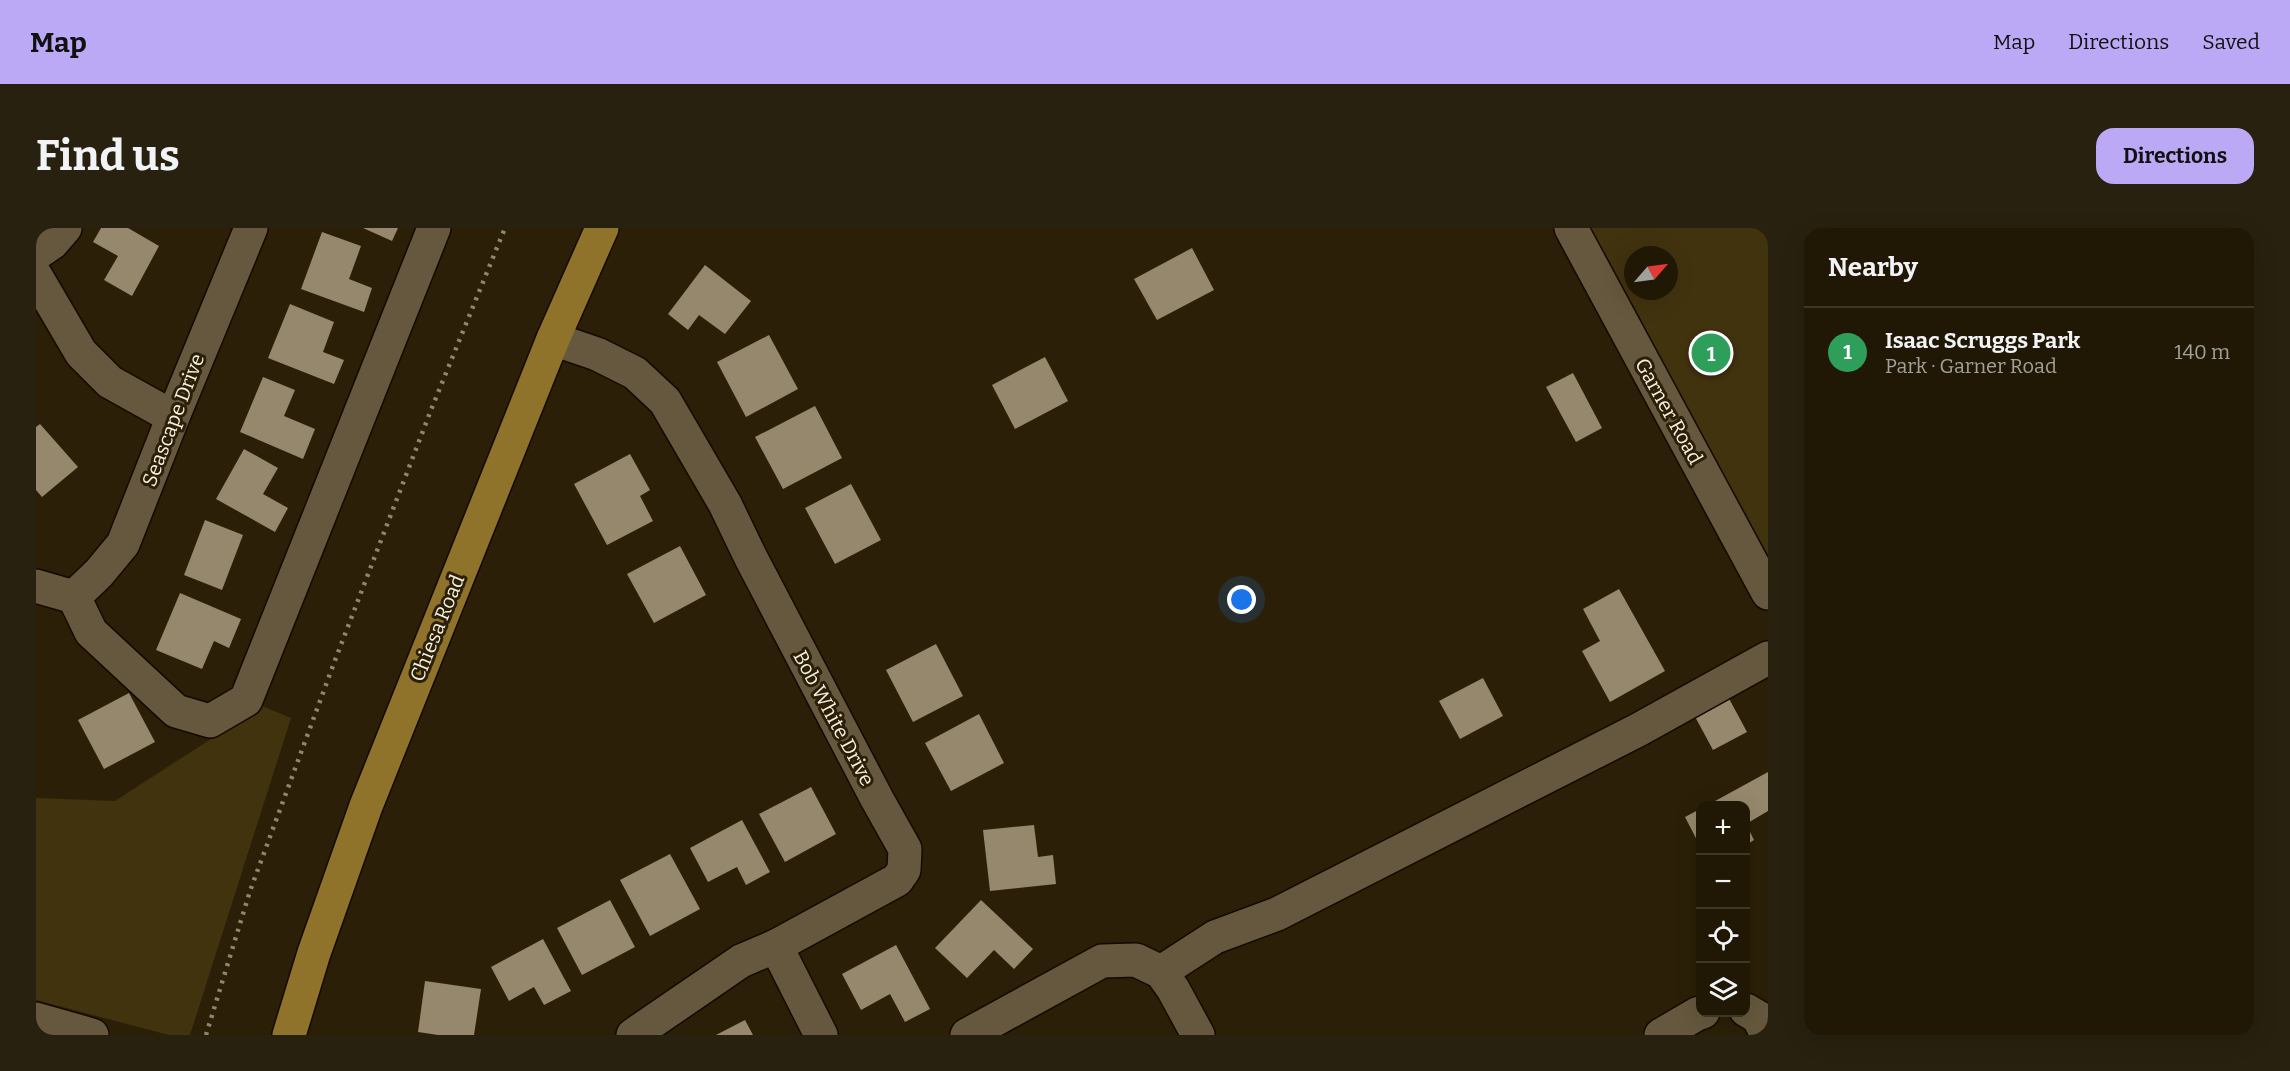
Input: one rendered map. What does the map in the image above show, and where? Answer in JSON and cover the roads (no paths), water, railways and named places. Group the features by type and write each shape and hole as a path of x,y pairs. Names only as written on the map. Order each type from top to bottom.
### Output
{"main road":[{"name":"Chiesa Road","path":"289,1035 314,953 366,806 553,339 602,228"}],"street":[{"path":"36,254 52,243 65,228"},
{"name":"Seascape Drive","path":"74,597 99,573 123,544 251,228"},
{"path":"36,586 74,597 91,632 176,711 210,721 246,700 434,228"},
{"name":"Garner Road","path":"1571,228 1768,593"},
{"path":"36,276 81,353 110,382 173,417"},
{"name":"Bob White Drive","path":"553,339 597,354 635,374 665,401 725,504 762,579 905,849 904,870 897,880 776,946 741,961 642,1032"},
{"path":"1161,972 1215,937 1277,914 1638,730 1768,658"},
{"path":"776,946 821,1035"},
{"path":"967,1035 1102,961 1136,960 1161,972 1198,1035"},
{"path":"1750,1012 1758,1017 1767,1035"},
{"path":"1661,1035 1696,1015"},
{"path":"36,1019 92,1035"}],"railway":[{"path":"206,1035 250,891 334,663 431,410 505,228"}],"place":[{"name":"Isaac Scruggs Park","path":"1711,353"}]}
